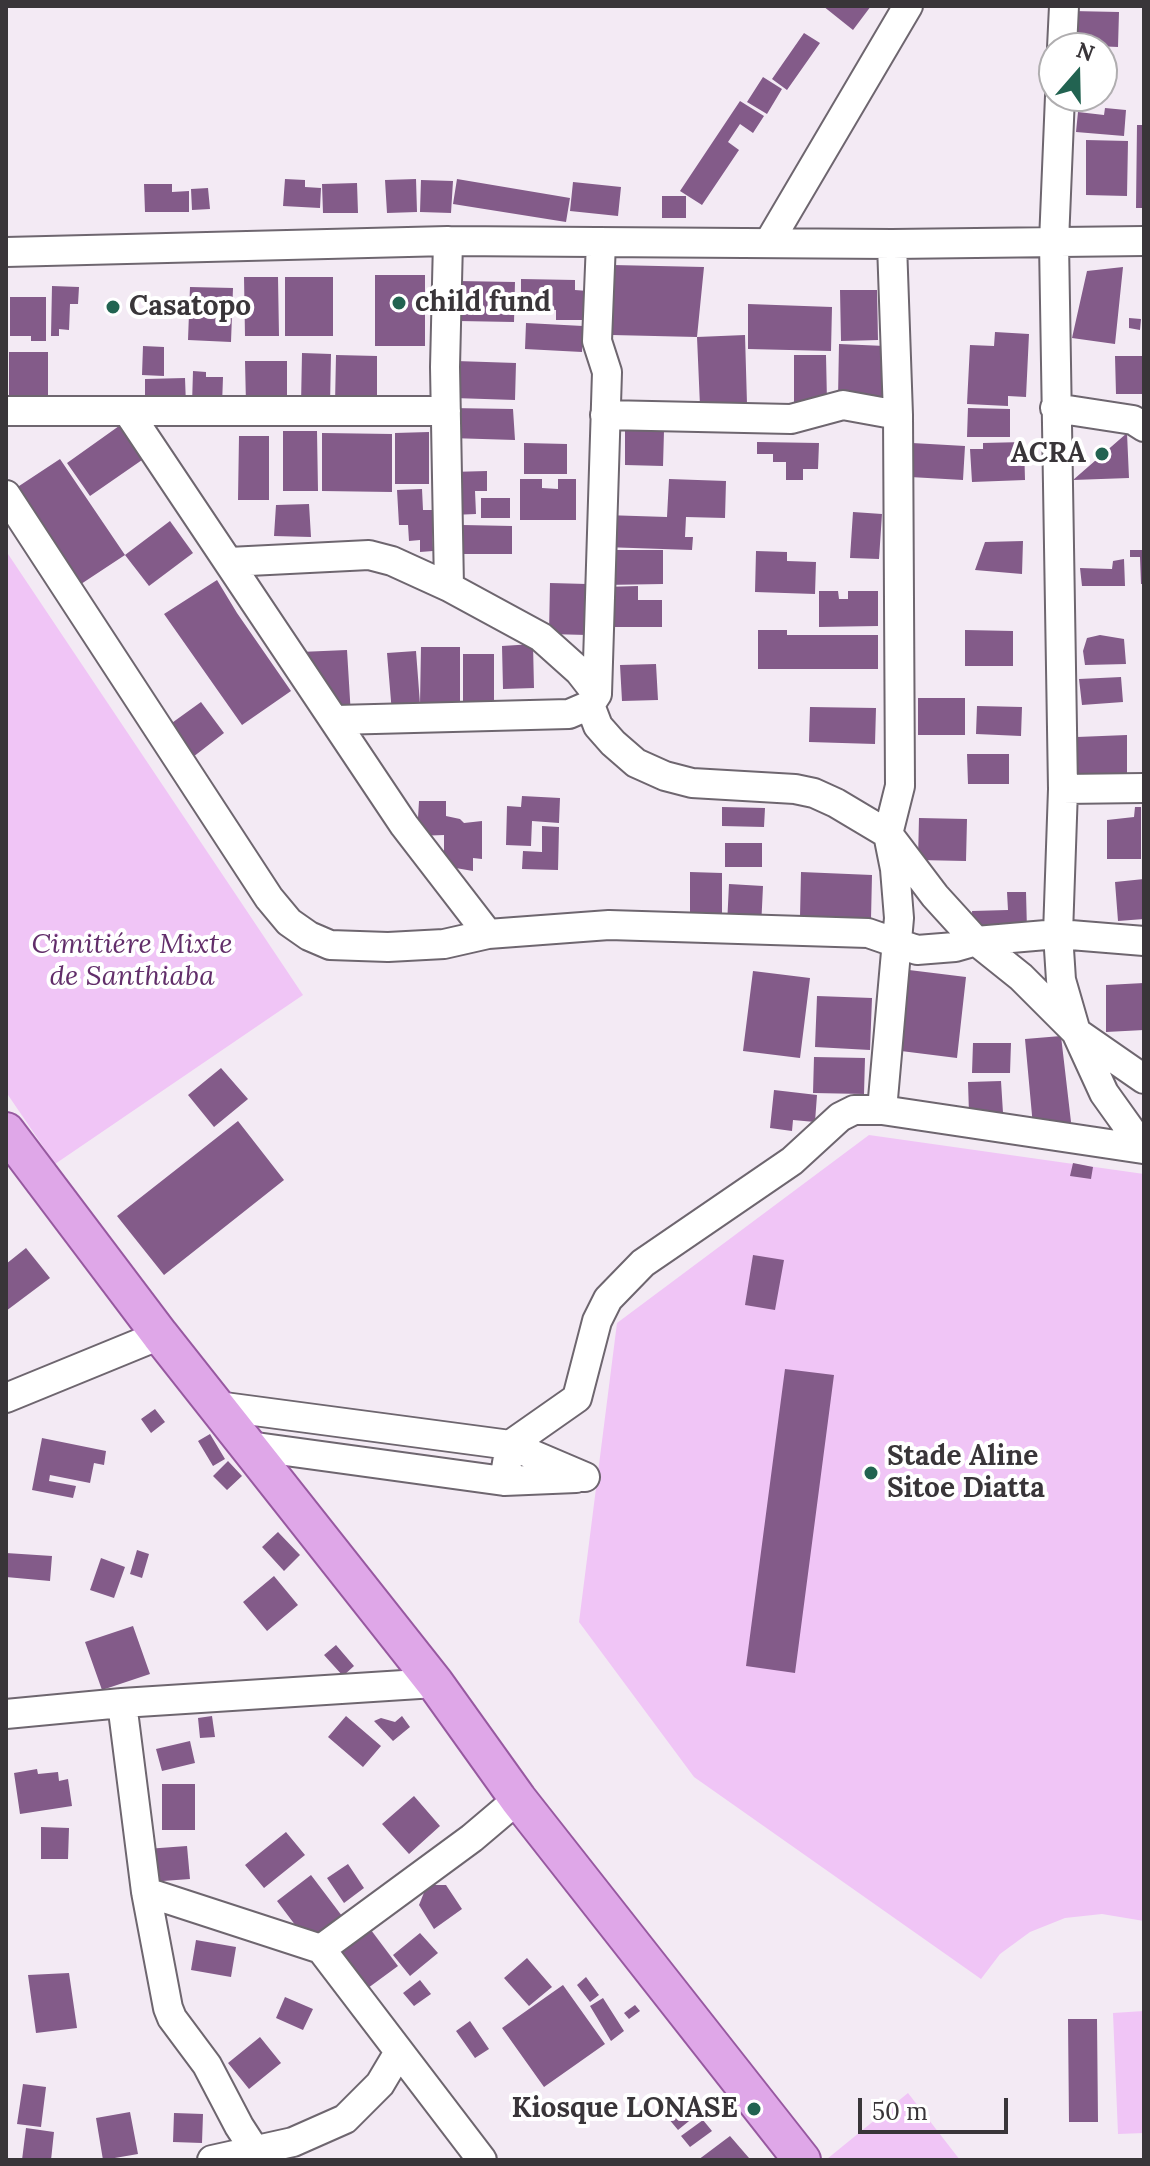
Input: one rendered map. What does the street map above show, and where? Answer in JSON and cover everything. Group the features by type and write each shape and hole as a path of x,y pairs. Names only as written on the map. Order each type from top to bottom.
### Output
{"main road":[{"path":"6,1131 160,1335 435,1683 518,1799 802,2160"}],"street":[{"path":"769,242 908,6"},
{"path":"1063,32 1064,6"},
{"path":"1059,112 1054,242 1063,789 1058,934 1061,980 1076,1032 1104,1093 1144,1149"},
{"path":"6,252 448,241 892,244 1144,241"},
{"path":"448,241 445,367 449,587"},
{"path":"601,242 597,341 607,372 593,700 598,726 636,763 665,776 692,783 795,789 814,793 888,834 935,896 976,941 1021,977 1076,1032 1144,1079"},
{"path":"882,1110 899,918 888,834 900,786 898,415 892,244"},
{"path":"405,411 445,367"},
{"path":"605,415 791,419 843,405 898,415"},
{"path":"1055,408 1133,420 1144,427"},
{"path":"6,411 446,411"},
{"path":"128,412 404,825 488,934"},
{"path":"6,495 269,898 289,922 309,936 330,945 388,947 444,944 488,934 609,925 868,933 917,950 1058,934 1144,941"},
{"path":"229,562 369,555 392,561 449,587 552,645 579,671 593,700"},
{"path":"336,720 569,714 593,700"},
{"path":"1063,789 1144,788"},
{"path":"504,1481 510,1445 577,1398 597,1321 608,1299 643,1263 792,1161 840,1117 854,1110 882,1110 1144,1149"},
{"path":"6,1398 160,1335"},
{"path":"217,1406 510,1445 585,1477 504,1481 249,1446"},
{"path":"6,1714 122,1703 435,1683"},
{"path":"122,1703 146,1892 162,1982 172,2018 207,2065 258,2156"},
{"path":"321,1949 472,1838 518,1799"},
{"path":"146,1892 321,1949 482,2160"},
{"path":"212,2160 258,2156 345,2119 380,2084 399,2052"}],"green space":[{"name":"Cimitiére Mixte de Santhiaba","path":"6,551 303,995 55,1164 6,1092"},
{"name":"Stade Aline Sitoe Diatta","path":"869,1135 1144,1174 1144,1921 1102,1914 1065,1918 1030,1932 1000,1954 981,1979 694,1777 579,1622 617,1323"},
{"path":"1144,2011 1144,2133 1118,2134 1113,2013"},
{"path":"908,2093 960,2160 827,2159"}],"building":[{"path":"823,6 871,6 853,30"},
{"path":"1072,11 1119,12 1118,47 1118,32 1071,32"},
{"path":"804,33 820,43 787,90 772,79"},
{"path":"763,77 782,89 767,114 747,102"},
{"path":"740,101 764,116 753,133 740,124 728,142 739,150 702,205 680,191"},
{"path":"1126,110 1124,136 1076,132 1078,112 1104,115 1104,112"},
{"path":"1137,125 1144,125 1144,208 1136,208"},
{"path":"1086,140 1128,141 1127,196 1086,195"},
{"path":"285,179 305,180 305,187 321,188 320,208 283,206"},
{"path":"416,179 417,212 387,213 385,180"},
{"path":"457,179 570,198 566,222 453,204"},
{"path":"421,180 453,181 451,213 420,212"},
{"path":"573,182 621,187 618,216 570,211"},
{"path":"357,183 358,213 323,213 322,184"},
{"path":"144,184 172,184 172,192 189,191 189,212 145,212"},
{"path":"208,188 210,209 192,210 191,189"},
{"path":"662,196 686,196 686,218 662,218"},
{"path":"613,265 704,267 697,337 612,335"},
{"path":"1123,267 1115,344 1072,338 1087,271"},
{"path":"375,275 425,275 425,346 375,346"},
{"path":"244,277 278,277 279,336 245,336"},
{"path":"285,277 333,277 333,336 285,336"},
{"path":"521,279 575,280 575,290 588,291 588,320 556,320 556,310 521,309"},
{"path":"458,281 515,282 514,322 459,321"},
{"path":"52,286 79,287 78,304 70,304 69,330 59,329 59,336 51,336"},
{"path":"190,287 233,288 231,342 188,340"},
{"path":"840,290 877,290 878,340 841,341"},
{"path":"10,297 46,297 46,341 31,341 31,336 10,336"},
{"path":"748,304 832,307 831,351 748,349"},
{"path":"1129,318 1141,319 1140,330 1129,328"},
{"path":"526,323 583,326 582,352 525,349"},
{"path":"995,332 1029,334 1026,397 1008,396 1008,406 967,404 970,345 994,346"},
{"path":"745,335 747,404 700,406 697,337"},
{"path":"839,344 885,346 883,400 838,398"},
{"path":"143,346 164,347 164,376 142,375"},
{"path":"9,352 48,352 48,404 9,403"},
{"path":"302,353 331,354 330,405 301,405"},
{"path":"336,355 377,356 377,405 335,404"},
{"path":"794,355 826,355 827,402 794,402"},
{"path":"1115,356 1144,356 1144,394 1116,394"},
{"path":"245,361 287,361 287,404 246,404"},
{"path":"456,361 516,363 515,400 454,398"},
{"path":"193,371 206,372 206,377 223,377 222,405 192,404"},
{"path":"185,378 186,405 145,405 145,379"},
{"path":"450,408 513,409 515,440 450,438"},
{"path":"968,408 1010,409 1010,437 967,437"},
{"path":"119,426 142,460 90,496 67,463"},
{"path":"625,430 664,431 663,466 625,465"},
{"path":"283,431 317,431 318,491 283,491"},
{"path":"429,432 429,484 395,484 395,433"},
{"path":"322,433 392,434 392,492 322,491"},
{"path":"1127,433 1129,478 1073,480"},
{"path":"239,436 269,436 269,500 238,500"},
{"path":"757,442 819,443 818,469 803,469 803,480 786,480 786,462 773,462 773,454 757,454"},
{"path":"1024,442 1025,480 972,482 970,449 983,449 983,443"},
{"path":"524,443 567,444 567,474 524,474"},
{"path":"912,443 965,446 963,480 910,477"},
{"path":"60,459 125,555 78,586 13,490"},
{"path":"487,471 487,491 475,491 476,514 452,515 451,472"},
{"path":"520,479 542,479 542,488 558,489 558,479 576,479 576,520 520,520"},
{"path":"669,479 726,481 725,518 686,517 685,537 693,537 692,550 604,547 605,515 667,517"},
{"path":"422,489 423,510 435,510 437,530 432,530 433,551 420,552 420,540 409,541 408,525 399,525 397,490"},
{"path":"481,498 510,498 510,518 481,518"},
{"path":"309,504 311,537 274,536 276,505"},
{"path":"853,512 882,514 879,559 850,558"},
{"path":"170,521 193,553 149,586 125,555"},
{"path":"463,525 512,526 512,554 463,554"},
{"path":"1023,541 1022,574 975,570 985,542"},
{"path":"603,550 663,550 663,584 604,585"},
{"path":"1130,550 1144,550 1144,584 1141,584 1140,557 1130,557"},
{"path":"756,551 787,552 787,561 816,562 815,594 755,592"},
{"path":"1124,559 1125,586 1082,586 1080,568 1112,569 1113,561"},
{"path":"217,580 291,691 242,725 164,614"},
{"path":"550,583 587,584 587,635 549,634"},
{"path":"638,586 638,600 662,600 662,627 606,627 604,587"},
{"path":"819,591 838,591 839,599 848,599 848,591 878,591 878,626 819,627"},
{"path":"758,630 787,630 787,635 878,635 878,669 758,669"},
{"path":"965,630 1013,631 1013,666 965,666"},
{"path":"1100,635 1124,639 1126,664 1085,665 1083,651 1087,638"},
{"path":"533,644 534,688 503,689 502,646"},
{"path":"421,647 460,647 460,711 392,713 387,653 416,651 420,704"},
{"path":"347,650 351,716 336,714 300,652"},
{"path":"463,654 494,654 494,710 463,710"},
{"path":"656,664 658,700 622,701 620,665"},
{"path":"1121,677 1123,702 1082,705 1079,679"},
{"path":"918,698 965,698 965,735 918,735"},
{"path":"201,702 224,733 193,757 169,725"},
{"path":"977,706 1022,707 1021,736 976,734"},
{"path":"810,707 876,708 875,744 809,742"},
{"path":"1127,735 1127,775 1078,777 1077,737"},
{"path":"967,754 1009,754 1009,784 968,784"},
{"path":"522,796 560,798 559,823 532,821 531,846 506,845 507,806 521,807"},
{"path":"419,801 446,801 446,816 464,823 482,821 482,859 473,858 473,871 444,866 444,835 417,836"},
{"path":"722,807 765,808 764,827 722,826"},
{"path":"1135,807 1141,807 1141,859 1107,859 1107,820 1134,817"},
{"path":"919,818 967,819 966,861 918,860"},
{"path":"542,826 559,827 558,870 522,869 523,851 542,852"},
{"path":"725,843 762,843 762,867 725,867"},
{"path":"690,872 722,873 722,918 690,918"},
{"path":"801,872 872,875 871,919 800,917"},
{"path":"1144,879 1144,919 1118,921 1115,882"},
{"path":"729,884 763,886 761,928 727,925"},
{"path":"1007,892 1026,892 1027,930 973,931 972,911 1008,910"},
{"path":"909,970 966,977 957,1058 901,1051"},
{"path":"753,971 810,978 800,1058 743,1051"},
{"path":"1144,983 1144,1030 1106,1032 1106,985"},
{"path":"817,996 872,998 870,1050 815,1047"},
{"path":"1061,1036 1071,1122 1033,1126 1025,1039"},
{"path":"973,1043 1011,1043 1010,1073 972,1073"},
{"path":"814,1057 865,1058 864,1094 813,1093"},
{"path":"221,1068 248,1099 214,1127 188,1095"},
{"path":"1001,1081 1003,1113 969,1114 968,1082"},
{"path":"774,1090 817,1095 815,1122 793,1120 792,1131 770,1128"},
{"path":"238,1121 284,1180 164,1275 117,1216"},
{"path":"1073,1163 1093,1167 1091,1179 1070,1176"},
{"path":"26,1248 50,1278 6,1311 6,1264"},
{"path":"753,1255 784,1260 775,1310 745,1305"},
{"path":"785,1369 834,1375 795,1673 746,1666"},
{"path":"155,1409 165,1422 151,1433 141,1419"},
{"path":"210,1434 225,1459 213,1466 198,1441"},
{"path":"42,1438 106,1451 104,1465 94,1463 90,1483 50,1475 49,1481 76,1486 73,1498 32,1490"},
{"path":"228,1461 242,1476 227,1490 213,1476"},
{"path":"278,1532 300,1555 284,1571 262,1547"},
{"path":"137,1550 149,1554 142,1578 130,1574"},
{"path":"6,1553 52,1556 50,1581 6,1577"},
{"path":"101,1558 125,1567 114,1598 90,1590"},
{"path":"274,1576 298,1605 267,1631 243,1602"},
{"path":"133,1626 150,1674 102,1690 85,1642"},
{"path":"336,1645 354,1666 343,1676 324,1655"},
{"path":"212,1716 215,1737 200,1738 198,1718"},
{"path":"346,1716 381,1746 363,1767 328,1737"},
{"path":"402,1716 410,1727 393,1741 374,1721 381,1718 395,1722"},
{"path":"190,1741 195,1763 162,1771 156,1749"},
{"path":"37,1769 38,1774 58,1772 59,1781 68,1779 72,1806 20,1814 14,1773"},
{"path":"162,1784 195,1784 195,1830 162,1830"},
{"path":"414,1796 440,1826 409,1854 382,1824"},
{"path":"41,1827 69,1828 68,1859 41,1859"},
{"path":"286,1832 305,1855 264,1888 245,1865"},
{"path":"187,1846 190,1879 149,1882 146,1849"},
{"path":"348,1864 364,1888 344,1903 327,1878"},
{"path":"311,1875 342,1916 308,1942 277,1901"},
{"path":"427,1885 446,1885 462,1909 434,1929 419,1905"},
{"path":"371,1930 398,1966 368,1988 341,1952"},
{"path":"420,1933 438,1953 410,1976 393,1955"},
{"path":"196,1940 236,1947 231,1977 191,1970"},
{"path":"527,1958 552,1987 529,2006 504,1978"},
{"path":"69,1973 77,2028 36,2033 28,1975"},
{"path":"586,1977 599,1995 590,2002 577,1985"},
{"path":"420,1980 431,1994 414,2006 403,1993"},
{"path":"563,1985 605,2044 544,2087 502,2028"},
{"path":"285,1997 313,2009 303,2030 276,2018"},
{"path":"603,1998 624,2031 611,2041 590,2006"},
{"path":"635,2005 640,2011 629,2019 624,2013"},
{"path":"1068,2019 1097,2019 1098,2122 1069,2122"},
{"path":"470,2021 489,2049 475,2058 456,2031"},
{"path":"260,2037 281,2063 249,2089 228,2063"},
{"path":"23,2084 46,2087 41,2127 17,2124"},
{"path":"679,2099 694,2117 678,2130 663,2112"},
{"path":"130,2112 138,2154 103,2160 96,2118"},
{"path":"174,2113 203,2114 202,2143 173,2142"},
{"path":"703,2120 712,2131 690,2147 681,2136"},
{"path":"26,2128 54,2132 51,2160 22,2160"},
{"path":"730,2136 749,2158 747,2160 698,2160"}],"place":[{"name":"child fund","path":"399,303"},
{"name":"Casatopo","path":"113,307"},
{"name":"ACRA","path":"1102,454"},
{"name":"Stade Aline Sitoe Diatta","path":"871,1473"},
{"name":"Kiosque LONASE","path":"754,2109"}]}
